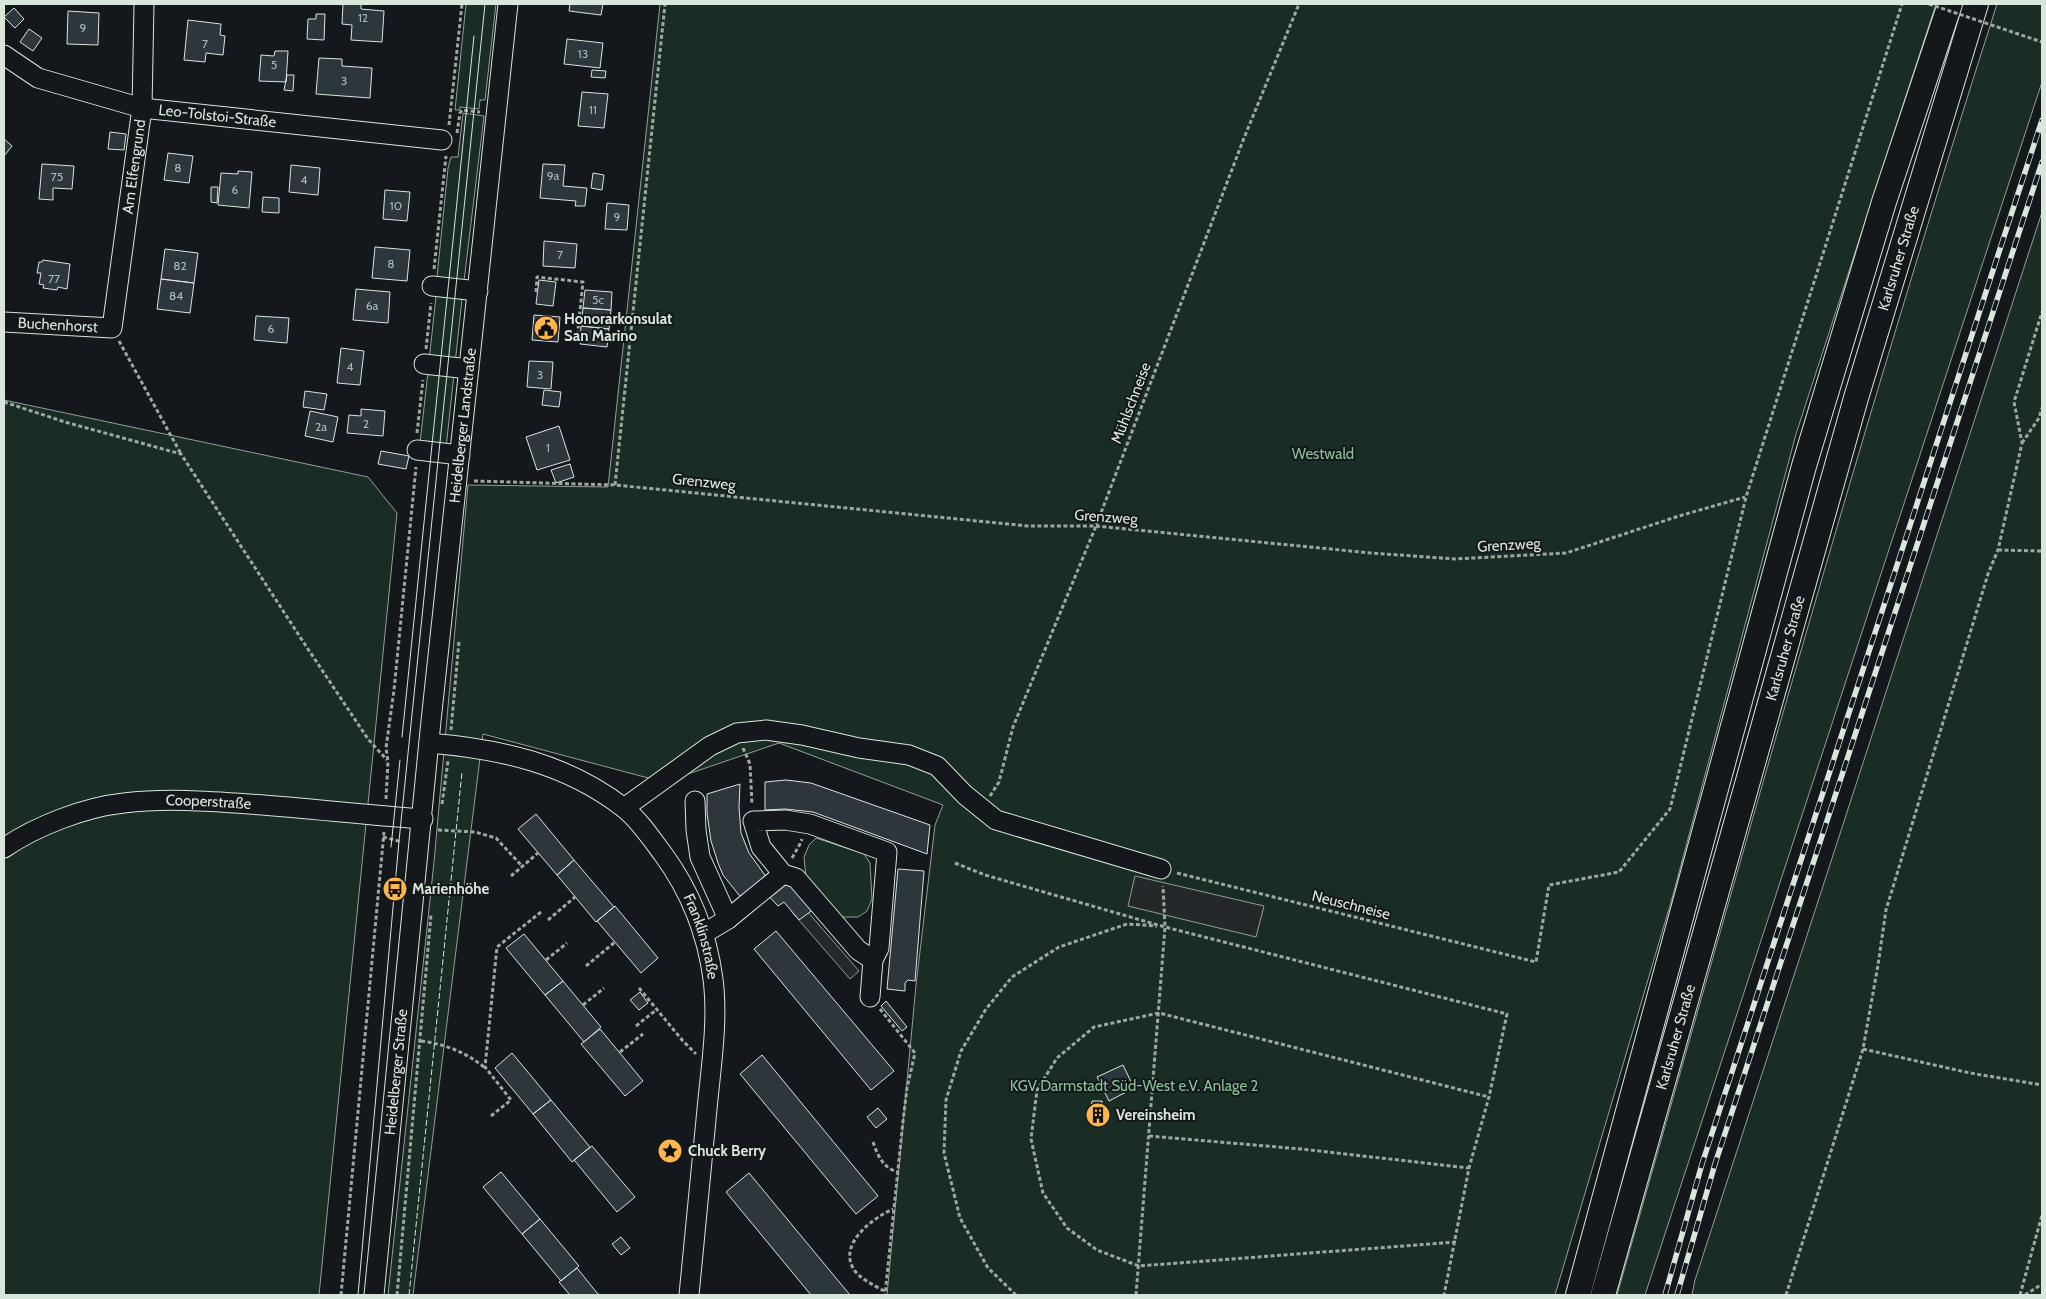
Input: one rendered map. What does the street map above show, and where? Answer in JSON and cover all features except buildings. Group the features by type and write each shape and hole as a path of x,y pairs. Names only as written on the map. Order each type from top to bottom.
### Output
{"main road":[{"name":"Karlsruher Straße","path":"1578,1295 1804,466 1884,202 1950,4"},
{"name":"Karlsruher Straße","path":"1603,1295 1856,398 1976,4"}],"street":[{"name":"Am Elfengrund","path":"112,328 142,108 144,4"},
{"name":"Heidelberger Landstraße","path":"420,848 433,823 429,744 508,4"},
{"name":"Leo-Tolstoi-Straße","path":"4,55 38,78 142,108 448,140"},
{"path":"432,286 478,291"},
{"name":"Buchenhorst","path":"4,322 112,328"},
{"path":"424,364 469,369"},
{"path":"417,450 460,455"},
{"path":"624,808 710,746 737,733 766,730 802,735 858,748 908,755 937,766 996,820 1160,869"},
{"name":"Franklinstraße","path":"429,744 491,750 529,759 588,785 624,808 640,824 676,872 691,900 708,947 713,979 714,1031 690,1295"},
{"name":"Cooperstraße","path":"4,848 15,841 77,813 131,802 204,800 433,823"},
{"path":"695,801 696,830 700,857 728,919"},
{"path":"870,997 873,960 880,948 887,852 805,823 786,820 753,821 761,847 783,874 796,878 858,950 873,960"},
{"name":"Heidelberger Straße","path":"374,1295 420,848"},
{"path":"703,934 728,919 783,874"}],"path":[{"path":"387,789 388,762 386,748 388,721 394,690 424,364 462,4"},
{"path":"615,485 665,4"},
{"name":"Mühlschneise","path":"982,809 998,782 1013,727 1096,526 1244,138 1299,4"},
{"path":"1746,497 1902,4"},
{"path":"1929,4 2042,42"},
{"path":"448,140 462,110 496,114"},
{"path":"536,292 537,277 583,282 577,339"},
{"path":"2022,444 2014,402 2042,312"},
{"path":"112,328 180,454 368,739 388,762"},
{"path":"4,402 64,422 180,454"},
{"path":"1786,1295 1863,1049 1886,910 1988,574 1998,550 2022,444 2039,418 2042,408"},
{"name":"Grenzweg","path":"458,479 480,482 615,485 1028,526 1096,526 1371,553 1455,559 1566,553 1678,516 1746,497"},
{"name":"Neuschneise","path":"1160,869 1536,962 1549,885 1619,872 1670,809 1746,497"},
{"path":"1998,550 2042,551"},
{"path":"737,733 750,764 753,821"},
{"path":"441,811 447,770"},
{"path":"437,840 433,823 496,838 522,866"},
{"path":"783,874 800,844 805,823"},
{"path":"341,1295 384,837"},
{"path":"510,876 538,853"},
{"path":"955,863 985,875 1165,927 1508,1014 1489,1097 1469,1168 1456,1242 1444,1295"},
{"path":"1136,1295 1165,927 1163,881 1160,869"},
{"path":"548,920 575,898"},
{"path":"484,1068 498,947 541,912"},
{"path":"397,1295 431,914"},
{"path":"1016,1295 988,1268 960,1218 944,1153 946,1100 961,1051 986,1009 1012,978 1059,947 1127,924 1165,927"},
{"path":"586,966 615,942"},
{"path":"546,960 567,943"},
{"path":"583,1005 604,988"},
{"path":"639,988 683,1041 697,1054"},
{"path":"870,997 915,1053 907,1088 884,1293"},
{"path":"636,1026 656,1010"},
{"path":"1456,1242 1139,1266 1097,1250 1067,1228 1043,1193 1030,1139 1037,1090 1058,1058 1094,1027 1158,1013 1489,1097"},
{"path":"620,1052 643,1034"},
{"path":"421,1041 436,1042 467,1054 484,1068 511,1100 491,1116"},
{"path":"1863,1049 1970,1073 2042,1085"},
{"path":"1149,1136 1301,1149 1469,1168"},
{"path":"873,1142 878,1156 890,1170 898,1172"},
{"path":"884,1293 853,1270 850,1260 850,1247 856,1237 883,1214 893,1209"},
{"path":"2020,1295 2042,1216"},
{"path":"2025,1295 2042,1284"}],"green space":[{"path":"466,4 496,4 485,100 480,100 479,109 460,107 460,110 455,110"},
{"name":"Westwald","path":"660,4 1936,4 1796,434 1673,895 1555,1295 887,1295 916,985 935,825 943,805 779,743 685,775 652,779 483,734 413,1295 388,1295 434,862 468,485 608,487"},
{"path":"1997,4 2042,4 2042,82 1645,1295 1617,1295 1849,486 1946,164"},
{"path":"463,113 484,116 464,281 437,277 448,168 451,157 458,157"},
{"path":"2042,212 2042,1295 1692,1295 1695,1280"},
{"path":"436,296 462,299 455,364 429,361"},
{"path":"428,372 454,374 446,448 420,443"},
{"path":"4,400 368,477 397,513 319,1295 4,1295"},
{"path":"816,838 864,854 870,863 872,899 867,911 858,917 843,917 831,911 806,877 804,857 809,845"}],"shaded area":[{"path":"1135,876 1264,906 1256,937 1128,906"},
{"path":"800,903 859,971 850,979 791,911"}],"tram line":[{"path":"358,1295 399,841 485,4"},
{"path":"402,737 474,36"},
{"path":"391,847 400,760"}],"railway":[{"path":"1665,1295 1702,1164 2042,120"},
{"path":"1677,1295 1715,1164 2042,162"}],"fence":[{"path":"409,1295 462,772"}],"place":[{"name":"Honorarkonsulat San Marino","path":"546,328"},
{"name":"Marienhöhe","path":"395,889"},
{"name":"Vereinsheim","path":"1098,1115"},
{"name":"Chuck Berry","path":"670,1151"}],"park label":[{"name":"KGV Darmstadt Süd-West e.V. Anlage 2","path":"1134,1086"}]}
